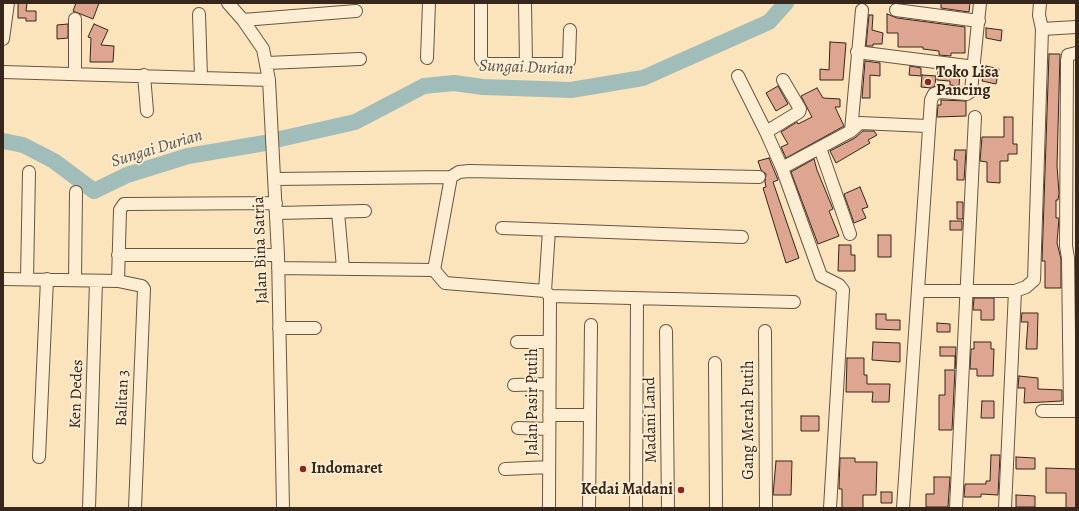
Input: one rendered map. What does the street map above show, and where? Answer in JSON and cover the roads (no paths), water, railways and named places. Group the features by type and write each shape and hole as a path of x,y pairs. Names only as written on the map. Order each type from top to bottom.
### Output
{"street":[{"path":"3,39 8,3"},
{"name":"Jalan Bina Satria","path":"228,3 243,20 263,50 267,63 269,80 278,255 283,508"},
{"path":"426,58 429,3"},
{"path":"481,3 481,61 486,64 568,63 570,30"},
{"path":"525,3 526,64"},
{"path":"902,508 930,100 934,94 940,92 969,93 971,91 975,67 980,3"},
{"path":"918,291 1015,291 1026,287 1034,280 1042,29 1039,15 1040,3"},
{"path":"851,131 862,10"},
{"path":"896,10 979,21"},
{"path":"243,20 356,11"},
{"path":"199,14 201,77"},
{"path":"75,19 75,74"},
{"path":"1042,29 1076,27"},
{"path":"857,52 975,67"},
{"path":"1042,411 1073,411 1071,106 1067,61 1068,55 1076,53"},
{"path":"267,63 360,59"},
{"path":"3,72 144,75 269,80"},
{"path":"144,75 147,111"},
{"path":"738,76 782,168 821,276 839,285 843,290 830,508"},
{"path":"766,132 799,112 798,104 783,80"},
{"path":"956,508 968,292 975,117"},
{"path":"782,168 863,123 928,126"},
{"path":"820,148 850,234"},
{"path":"274,179 451,177 458,172 468,171 759,177"},
{"path":"27,279 29,172"},
{"path":"451,177 434,270 441,280 450,285 637,299 794,302"},
{"path":"75,280 76,192"},
{"path":"3,279 118,281 120,210 124,204 276,208 338,212 365,211"},
{"path":"338,212 343,268"},
{"path":"502,228 742,237"},
{"name":"Jalan Pasir Putih","path":"549,230 547,293 550,342 549,508"},
{"path":"118,255 278,255"},
{"path":"278,268 434,270"},
{"path":"39,457 47,279"},
{"name":"Ken Dedes","path":"89,508 96,281"},
{"name":"Balitan 3","path":"118,281 138,284 142,286 144,290 135,508"},
{"path":"1005,508 1015,291"},
{"path":"636,508 637,299"},
{"path":"589,508 592,325"},
{"path":"279,328 315,328"},
{"name":"Madani Land","path":"666,331 668,508"},
{"name":"Gang Merah Putih","path":"765,331 766,508"},
{"path":"517,342 550,342"},
{"path":"715,363 716,508"},
{"path":"514,385 549,384"},
{"path":"549,415 590,415"},
{"path":"518,428 549,429"},
{"path":"505,469 549,467"}],"waterway":[{"name":"Sungai Durian","path":"280,139 355,122 424,86 454,83 483,87 571,90 643,78 769,22 786,3"},
{"name":"Sungai Durian","path":"3,141 23,145 54,161 94,191 127,175 188,156 265,143"}],"place":[{"name":"Toko Lisa Pancing","path":"928,82"},
{"name":"Indomaret","path":"303,469"},
{"name":"Kedai Madani","path":"681,490"}]}
